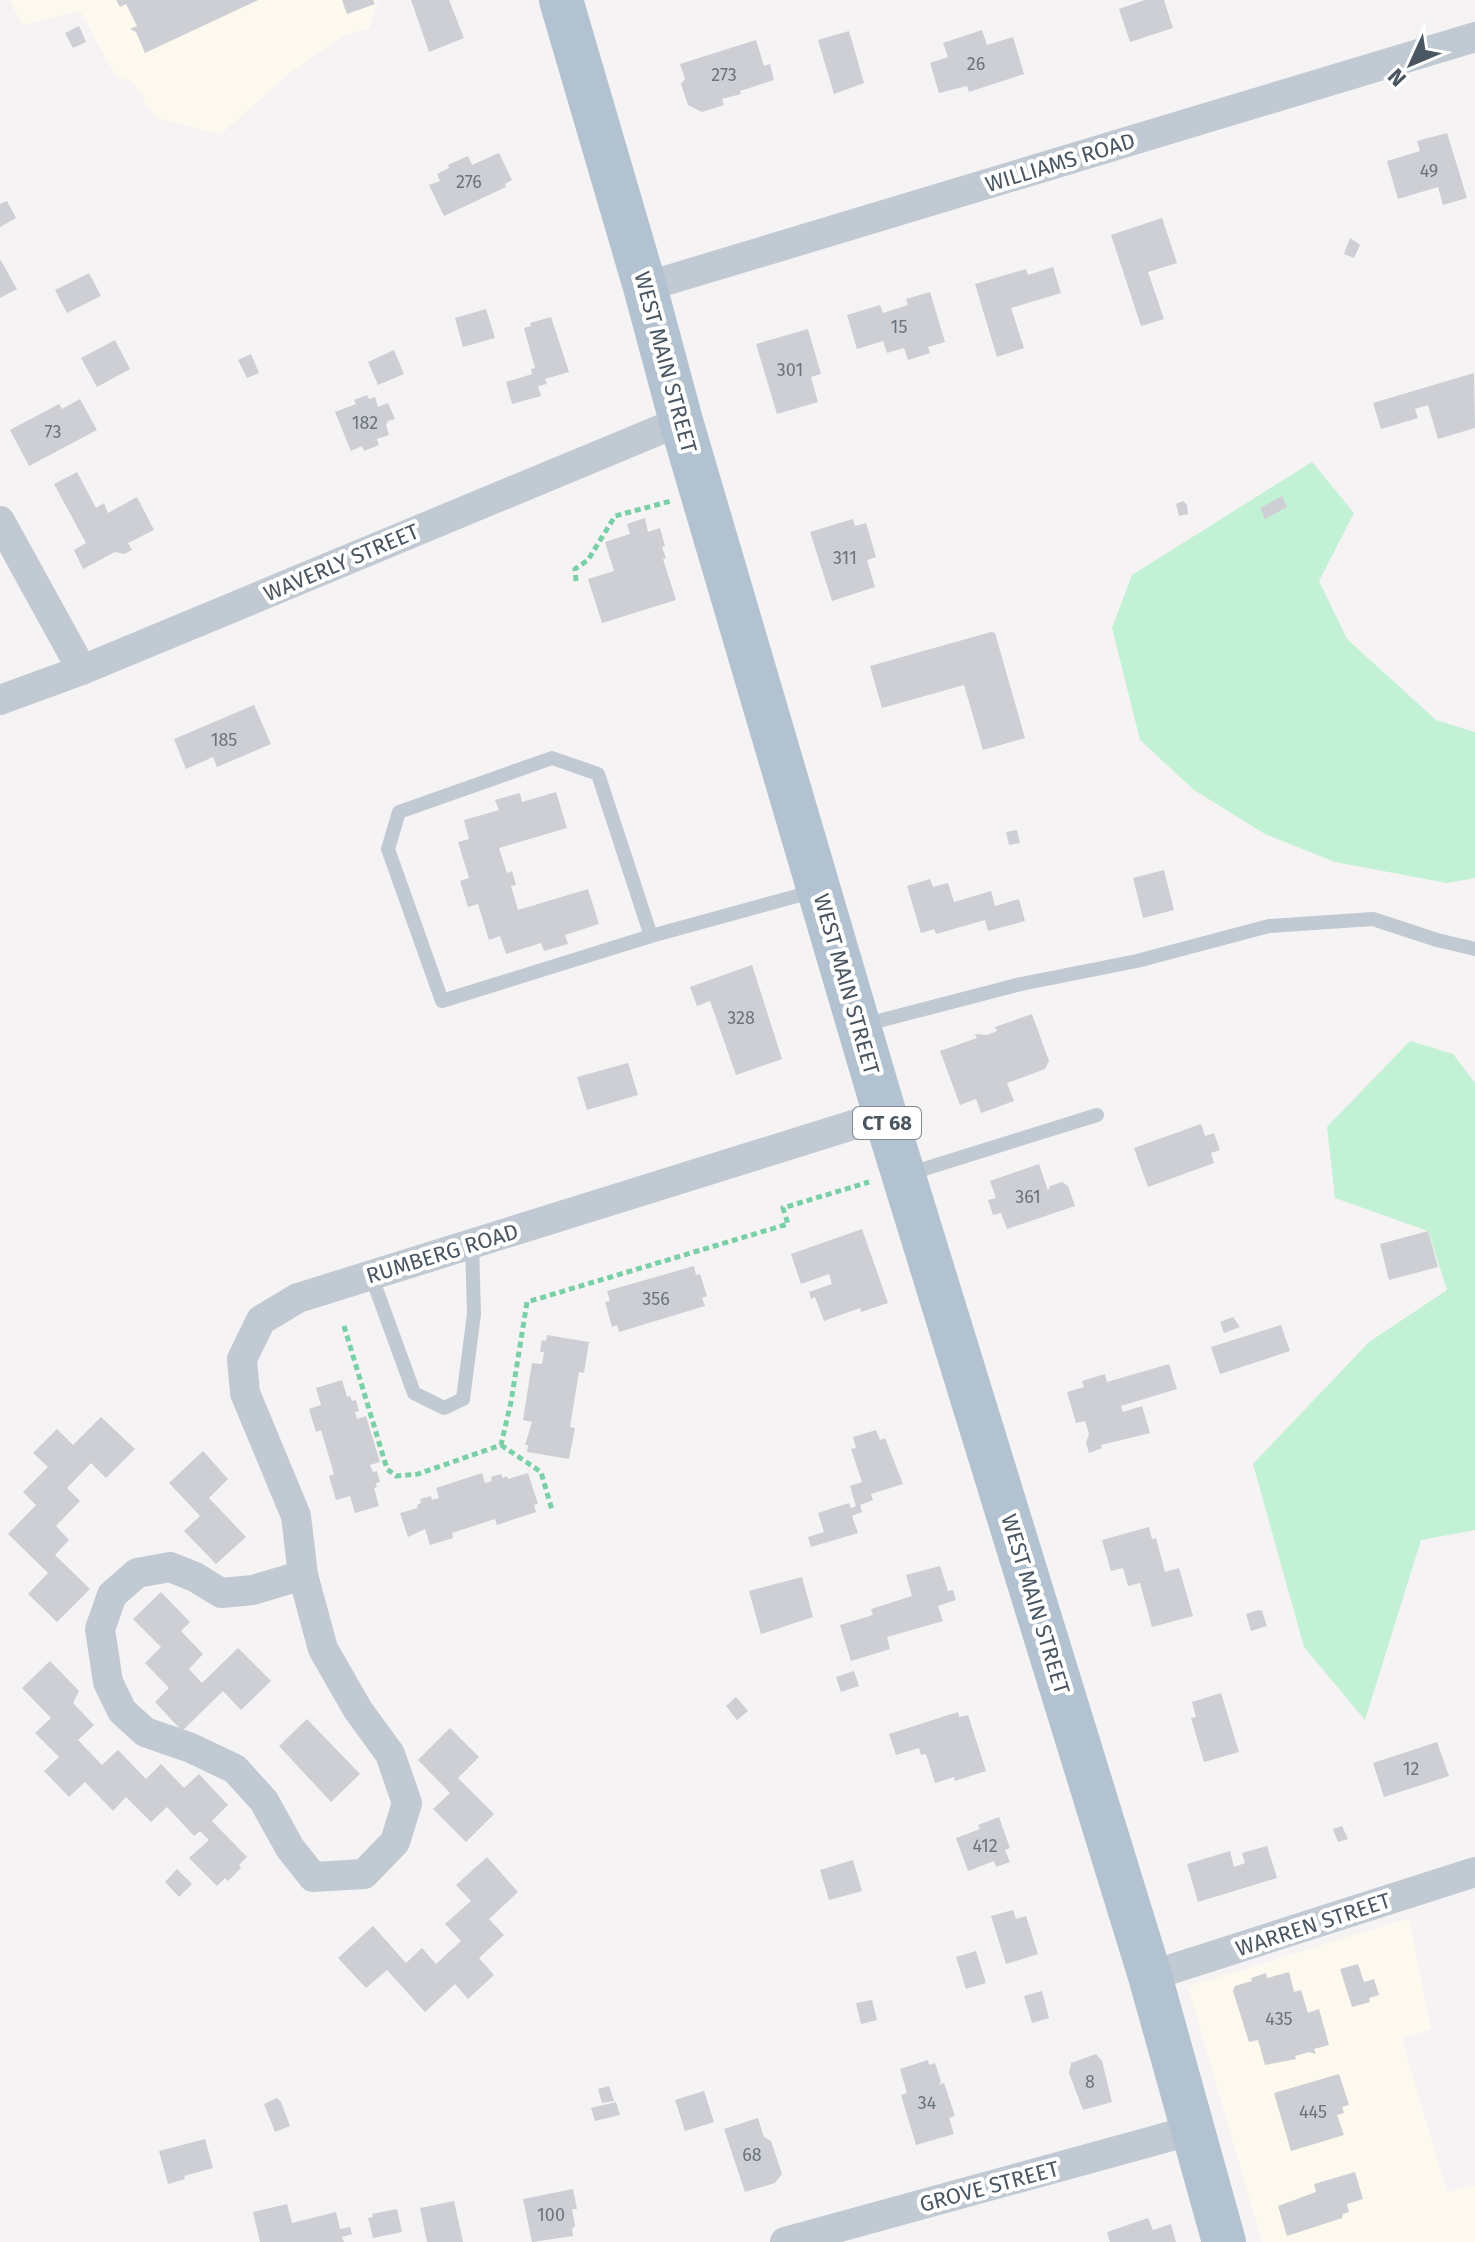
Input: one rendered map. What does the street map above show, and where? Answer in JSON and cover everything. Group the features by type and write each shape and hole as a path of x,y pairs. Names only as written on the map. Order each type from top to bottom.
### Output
{"main road":[{"name":"WEST MAIN STREET","path":"561,0 885,1115 887,1178 1150,1976 1224,2242"}],"street":[{"name":"WILLIAMS ROAD","path":"645,287 1475,37"},
{"name":"WAVERLY STREET","path":"0,700 82,670 681,421"},
{"path":"0,521 82,670"},
{"name":"RUMBERG ROAD","path":"303,1575 253,1590 221,1593 170,1567 137,1573 112,1595 100,1629 108,1682 122,1711 145,1732 191,1748 235,1769 264,1801 290,1848 313,1877 364,1874 395,1842 407,1803 390,1754 358,1710 323,1649 303,1575 296,1516 245,1393 242,1359 261,1320 298,1298 885,1115"},
{"name":"WARREN STREET","path":"1150,1976 1475,1872"},
{"name":"GROVE STREET","path":"785,2242 1193,2130"}],"lane":[{"path":"651,936 598,774 552,758 399,812 388,849 442,1001 651,936 819,890"},
{"path":"859,1026 1021,984 1137,961 1269,926 1373,919 1475,949"},
{"path":"887,1178 1097,1115"},
{"path":"371,1275 414,1393 444,1408 463,1399 474,1314 472,1244"}],"path":[{"path":"576,581 575,569 588,560 615,516 672,500"},
{"path":"501,1445 527,1302 788,1224 783,1208 887,1178"},
{"path":"344,1326 387,1469 396,1476 418,1474 501,1445"},
{"path":"501,1445 541,1472 552,1510"}],"shaded area":[{"path":"9,0 378,0 369,29 344,35 290,73 220,135 155,117 132,81 116,77 80,11 22,25"},
{"path":"1409,1918 1431,2029 1402,2039 1447,2192 1475,2185 1475,2242 1262,2242 1188,1987"}],"green space":[{"path":"1312,462 1354,513 1319,581 1347,639 1436,720 1475,732 1475,878 1447,883 1335,862 1265,834 1194,790 1140,740 1112,628 1132,575"},
{"path":"1410,1041 1453,1054 1475,1083 1475,1530 1421,1540 1365,1720 1304,1647 1253,1464 1369,1342 1447,1290 1428,1231 1335,1198 1327,1127"}],"building":[{"path":"116,0 258,0 145,53 136,32 130,29 137,26 126,4 120,7"},
{"path":"342,0 373,0 375,4 347,14"},
{"path":"411,0 449,0 464,38 429,52"},
{"path":"1145,0 1164,0 1173,28 1130,42 1119,9"},
{"path":"79,26 86,42 73,48 65,33"},
{"path":"982,30 987,45 1013,37 1024,74 969,92 967,86 939,93 930,63 948,57 943,43"},
{"path":"849,31 864,83 834,94 818,40"},
{"path":"756,40 764,66 770,64 774,80 722,99 724,105 702,112 688,105 681,84 685,79 680,64"},
{"path":"1447,133 1467,198 1443,205 1438,187 1398,199 1387,161 1420,151 1417,141"},
{"path":"499,153 512,180 505,184 506,187 444,216 429,185 440,181 437,174 468,156 472,165"},
{"path":"7,201 16,218 0,227 0,204"},
{"path":"1162,218 1177,263 1148,272 1164,319 1141,326 1111,235"},
{"path":"1350,238 1360,245 1354,258 1344,254"},
{"path":"0,259 17,289 0,298"},
{"path":"1053,267 1061,293 1011,308 1024,348 997,357 975,284 1026,269 1028,275"},
{"path":"89,273 101,296 67,313 55,290"},
{"path":"930,292 945,342 928,347 930,353 908,360 904,348 887,353 883,341 857,349 847,315 880,305 883,313 908,305 906,299"},
{"path":"486,309 495,338 463,347 455,318"},
{"path":"551,317 569,372 545,379 547,384 538,386 541,396 512,404 506,382 532,374 531,369 535,368 524,328"},
{"path":"808,329 821,374 811,377 818,402 777,414 756,344"},
{"path":"115,340 130,369 97,387 81,358"},
{"path":"394,350 404,374 378,385 368,362"},
{"path":"251,354 259,373 247,378 238,360"},
{"path":"1474,373 1475,428 1438,439 1428,405 1415,409 1418,418 1381,429 1373,403"},
{"path":"367,395 369,399 375,397 378,407 388,403 395,419 388,421 389,435 377,439 379,445 364,451 362,446 351,451 335,412 356,404 354,400"},
{"path":"80,399 97,430 29,466 10,430 59,404 62,409"},
{"path":"77,472 96,508 104,503 108,513 137,497 154,530 128,543 132,550 124,554 115,552 83,569 74,550 86,543 54,484"},
{"path":"1282,496 1287,507 1265,519 1260,508"},
{"path":"1183,501 1188,514 1179,516 1176,504"},
{"path":"645,518 648,532 660,528 665,546 662,547 666,558 663,559 676,600 602,623 588,579 614,571 605,542 630,534 627,524"},
{"path":"853,519 855,526 866,523 876,557 867,560 875,587 832,601 810,532"},
{"path":"995,633 1025,738 983,750 964,685 882,708 870,666"},
{"path":"254,705 271,744 217,767 213,757 186,769 174,739"},
{"path":"556,792 567,828 499,848 507,873 512,871 516,885 511,886 518,910 588,889 599,924 565,935 568,944 544,951 541,943 506,954 500,936 489,940 478,904 468,907 460,881 469,878 458,842 469,839 464,820 499,810 495,800 520,793 522,802"},
{"path":"1017,830 1020,843 1009,845 1006,832"},
{"path":"1164,870 1174,910 1143,918 1133,878"},
{"path":"930,879 933,887 948,883 954,902 991,891 995,906 1019,899 1025,921 988,931 985,920 936,934 934,929 921,933 907,886"},
{"path":"752,965 782,1059 736,1075 710,1001 697,1006 690,987"},
{"path":"1032,1014 1049,1061 1045,1069 1007,1083 1014,1101 981,1113 976,1099 960,1105 940,1051 977,1038 975,1034 987,1035 997,1031 995,1027"},
{"path":"628,1063 638,1095 587,1110 577,1077"},
{"path":"1201,1124 1205,1136 1214,1133 1220,1150 1211,1153 1214,1163 1148,1187 1134,1148"},
{"path":"1039,1164 1048,1191 1050,1186 1062,1182 1068,1186 1075,1206 1007,1229 1001,1213 993,1215 988,1200 996,1198 990,1181"},
{"path":"862,1229 888,1303 861,1312 860,1308 824,1321 815,1297 811,1299 809,1292 832,1284 829,1274 801,1284 791,1254"},
{"path":"1428,1231 1438,1267 1389,1280 1380,1244"},
{"path":"694,1266 707,1296 702,1298 705,1306 619,1332 617,1325 612,1327 605,1302 610,1301 607,1291"},
{"path":"1233,1317 1240,1327 1224,1333 1220,1322"},
{"path":"1281,1325 1290,1351 1220,1374 1211,1347"},
{"path":"547,1335 589,1342 584,1373 579,1372 570,1427 575,1428 569,1459 527,1452 528,1445 525,1445 532,1422 523,1420 532,1363 542,1364 542,1340 546,1341"},
{"path":"1169,1364 1177,1389 1121,1406 1123,1412 1142,1406 1150,1433 1101,1445 1102,1448 1089,1453 1085,1421 1076,1423 1067,1392 1084,1387 1082,1381 1105,1374 1107,1382"},
{"path":"342,1380 347,1397 356,1400 359,1411 355,1412 357,1419 366,1416 380,1462 370,1465 373,1472 377,1471 380,1482 374,1488 379,1506 355,1513 350,1496 336,1500 329,1476 334,1474 321,1430 316,1432 309,1409 321,1405 316,1388"},
{"path":"101,1417 135,1449 106,1478 91,1463 67,1488 80,1501 56,1526 69,1540 55,1555 90,1589 57,1622 28,1594 48,1573 8,1534 36,1505 23,1492 48,1467 33,1453 57,1429 73,1445"},
{"path":"876,1430 880,1440 885,1438 903,1484 871,1494 873,1500 860,1505 862,1512 852,1516 858,1533 811,1547 808,1537 824,1532 818,1513 849,1503 851,1508 856,1506 850,1486 862,1482 851,1449 856,1448 853,1437"},
{"path":"203,1451 228,1479 209,1498 246,1537 216,1564 184,1531 200,1516 169,1483"},
{"path":"482,1473 485,1483 501,1474 508,1479 528,1473 538,1504 534,1505 536,1512 497,1525 495,1519 452,1533 453,1538 430,1545 425,1529 408,1537 400,1513 418,1508 420,1499 431,1496 432,1500 439,1498 436,1488"},
{"path":"1149,1527 1152,1539 1156,1538 1165,1572 1179,1568 1193,1616 1152,1627 1140,1583 1128,1586 1123,1568 1111,1571 1102,1540"},
{"path":"940,1566 948,1591 953,1590 956,1600 938,1606 943,1621 887,1637 890,1649 851,1661 840,1625 873,1615 871,1609 912,1596 906,1575"},
{"path":"802,1577 813,1617 761,1634 749,1591"},
{"path":"161,1592 190,1622 181,1631 203,1654 189,1669 202,1683 238,1648 271,1681 241,1710 223,1691 182,1731 155,1702 169,1688 145,1663 161,1647 133,1619"},
{"path":"1259,1610 1267,1626 1251,1631 1246,1614"},
{"path":"50,1661 79,1691 73,1703 94,1725 78,1740 102,1765 118,1750 146,1779 161,1764 184,1788 199,1774 228,1805 212,1821 247,1857 228,1881 225,1878 217,1886 189,1858 209,1840 200,1831 194,1836 167,1807 151,1822 126,1797 113,1811 85,1782 69,1797 44,1771 59,1757 35,1733 51,1718 22,1688"},
{"path":"854,1671 859,1686 841,1692 836,1677"},
{"path":"1221,1693 1239,1752 1204,1762 1191,1718 1196,1717 1192,1702"},
{"path":"736,1697 748,1711 737,1720 726,1706"},
{"path":"958,1712 959,1717 968,1715 986,1771 955,1781 954,1777 935,1783 926,1754 921,1755 919,1748 896,1755 889,1734"},
{"path":"307,1719 360,1774 331,1802 279,1746"},
{"path":"450,1728 479,1757 458,1778 494,1814 466,1842 433,1809 450,1793 418,1760"},
{"path":"1437,1742 1449,1776 1384,1797 1373,1763"},
{"path":"999,1817 1010,1848 1005,1850 1010,1862 996,1867 994,1861 968,1871 956,1838 980,1829 978,1825"},
{"path":"1342,1826 1348,1839 1338,1842 1333,1829"},
{"path":"1267,1846 1277,1878 1198,1902 1187,1864 1230,1851 1234,1867 1245,1863 1242,1853"},
{"path":"487,1857 518,1892 489,1919 504,1935 479,1958 494,1975 468,1999 455,1984 425,2012 387,1970 366,1988 338,1958 373,1926 406,1963 422,1948 436,1964 461,1941 445,1924 471,1901 456,1885"},
{"path":"853,1860 862,1891 829,1900 820,1870"},
{"path":"177,1869 192,1884 179,1897 165,1882"},
{"path":"1013,1910 1016,1919 1026,1916 1038,1954 1006,1964 991,1916"},
{"path":"976,1951 986,1983 966,1989 956,1957"},
{"path":"1358,1964 1364,1982 1374,1979 1379,1995 1369,1998 1370,2002 1352,2007 1340,1969"},
{"path":"1289,1972 1294,1992 1301,1990 1308,2013 1319,2009 1329,2045 1314,2049 1316,2054 1309,2052 1295,2056 1296,2059 1265,2065 1258,2040 1249,2042 1233,1991 1235,1986 1252,1981 1251,1978 1266,1973 1267,1978"},
{"path":"1042,1991 1049,2018 1032,2023 1024,1996"},
{"path":"872,2000 877,2020 861,2024 856,2003"},
{"path":"1096,2054 1102,2061 1112,2102 1083,2110 1069,2073 1071,2063"},
{"path":"928,2060 929,2065 935,2063 941,2081 939,2085 944,2083 955,2116 949,2118 954,2134 916,2145 901,2095 907,2093 900,2069"},
{"path":"1339,2074 1349,2105 1342,2107 1344,2113 1337,2115 1344,2135 1291,2151 1274,2093"},
{"path":"609,2086 614,2101 602,2103 598,2089"},
{"path":"704,2091 714,2122 685,2131 675,2100"},
{"path":"277,2098 290,2126 275,2132 264,2104"},
{"path":"616,2102 620,2115 595,2121 591,2108"},
{"path":"758,2118 764,2137 771,2141 782,2174 775,2183 745,2192 724,2129"},
{"path":"205,2139 213,2168 168,2184 159,2151"},
{"path":"1355,2172 1363,2199 1347,2204 1349,2212 1342,2218 1287,2236 1278,2206 1316,2192 1314,2184"},
{"path":"573,2189 577,2209 572,2209 573,2236 532,2242 523,2199"},
{"path":"454,2201 463,2242 427,2242 420,2208"},
{"path":"287,2204 292,2223 336,2212 340,2229 350,2227 352,2234 342,2237 344,2242 260,2242 253,2212"},
{"path":"397,2209 402,2232 373,2238 368,2218 373,2217 372,2214"},
{"path":"1148,2218 1153,2230 1171,2224 1176,2242 1110,2242 1107,2232"}]}
